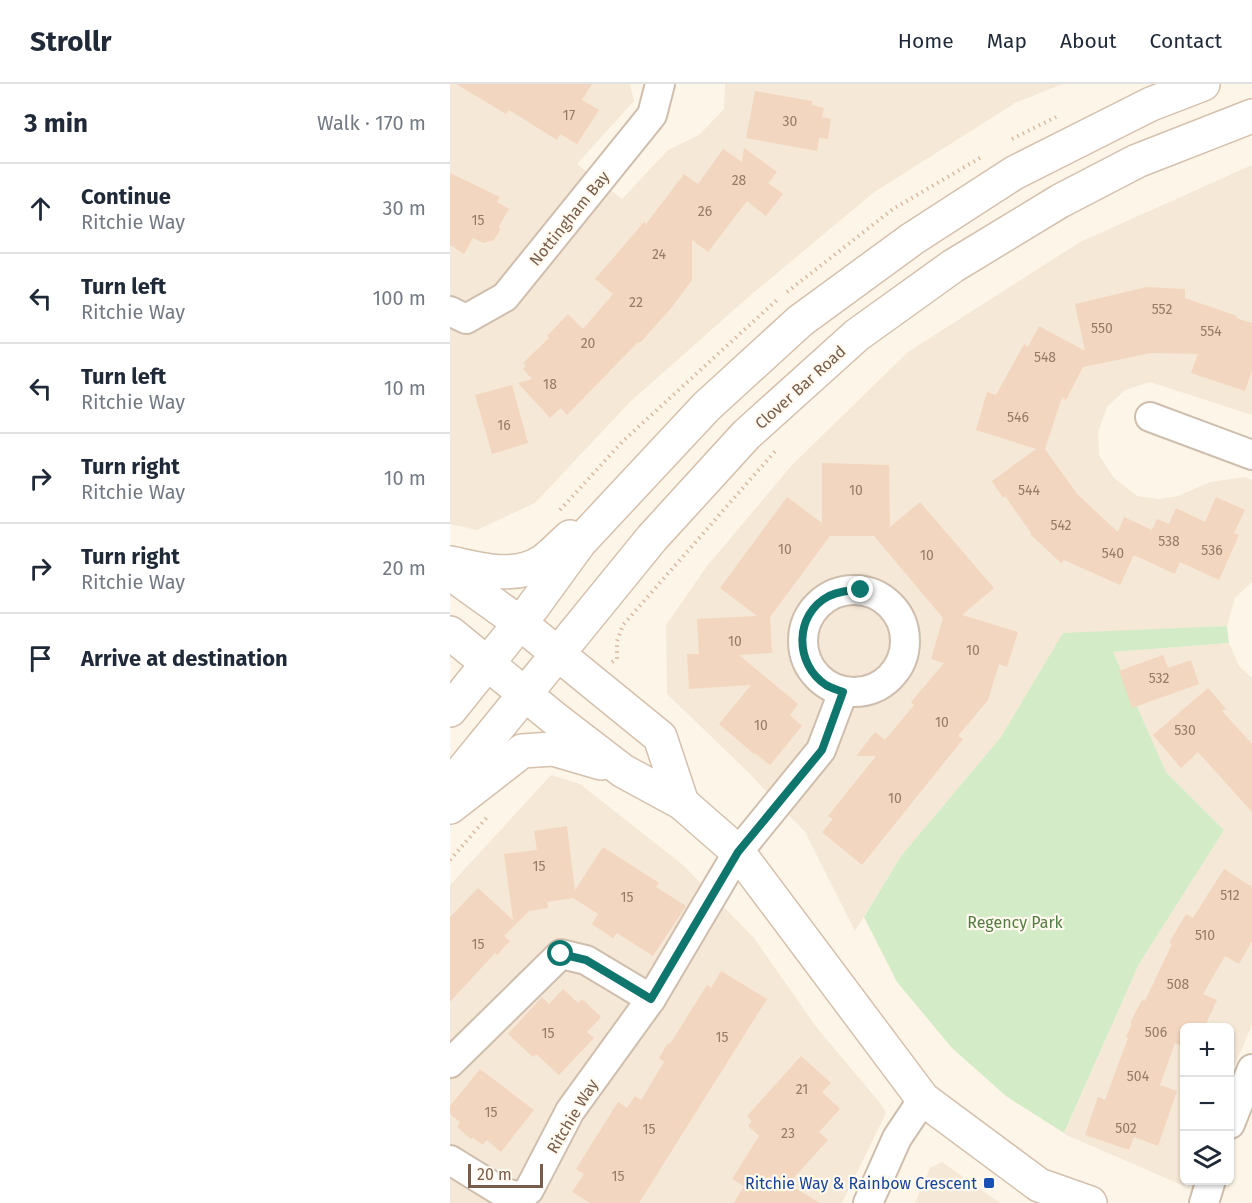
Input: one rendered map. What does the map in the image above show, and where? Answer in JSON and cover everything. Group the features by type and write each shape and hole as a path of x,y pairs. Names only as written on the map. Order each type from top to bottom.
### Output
{"main road":[{"path":"450,710 520,623 580,542 706,407 800,321 912,239 1014,173 1151,104 1203,84"},
{"name":"Clover Bar Road","path":"450,786 652,538 747,435 857,335 953,266 1060,201 1137,161 1252,116"},
{"path":"450,563 493,572 512,572 540,563 652,464"},
{"path":"450,573 520,623 660,737 682,803"},
{"path":"450,633 623,771 682,803 738,852 923,1099 1040,1185 1089,1203"},
{"path":"450,807 522,751 553,749 623,771"}],"street":[{"name":"Nottingham Bay","path":"450,311 466,319 505,297 652,115 660,84"},
{"path":"1150,417 1252,454"},
{"name":"Ritchie Way","path":"450,1160 502,1192 520,1197 529,1190 570,1111 651,999 738,852 822,750 843,692"},
{"path":"450,1063 561,954 586,960 651,999"},
{"path":"1234,1114 1252,1069"},
{"path":"868,1203 897,1138 923,1099"},
{"path":"1204,1203 1209,1185"}],"path":[{"path":"604,668 617,659 617,641 623,625 782,444"}],"shaded area":[{"path":"450,84 630,84 634,101 577,164 622,199 668,150 699,135 724,109 725,84 1063,84 1015,103 873,193 745,300 630,402 535,503 477,530 450,524"},
{"path":"1252,165 1252,415 1150,382 1125,390 1107,407 1098,432 1099,455 1114,478 1137,496 1159,499 1178,496 1210,482 1245,477 1252,480 1252,582 1235,598 1227,626 1063,634 1001,737 901,856 855,931 805,832 749,773 667,694 666,625 707,566 792,465 908,352 1080,242"},
{"path":"1229,643 1239,666 1252,678 1252,1025 1234,1067 1234,1023 1180,1023 1180,1184 1064,1134 1139,964 1224,830 1166,772 1113,652"},
{"path":"551,775 580,784 683,865 754,938 817,1028 881,1104 886,1113 842,1203 450,1203 450,885"},
{"path":"942,1162 1000,1203 915,1203 930,1168"}],"green space":[{"name":"Regency Park","path":"1227,626 1229,643 1113,652 1166,772 1224,830 1139,964 1064,1133 1006,1096 952,1048 897,982 864,917 901,856 1001,737 1063,633"}],"building":[{"path":"456,84 592,84 582,100 599,110 577,144 560,134 557,140 509,110 506,114"},
{"path":"755,91 812,101 812,105 824,108 822,117 831,119 828,139 819,138 817,151 746,138"},
{"path":"744,148 777,172 768,183 783,194 766,216 747,201 708,252 692,240 692,280 672,307 640,343 638,342 567,415 561,408 550,418 518,383 532,379 523,369 526,366 523,363 549,338 547,336 568,314 583,329 613,294 595,279 644,222 646,224 684,174 698,184 723,149 742,162"},
{"path":"450,173 500,197 497,202 509,209 494,240 483,243 473,238 464,254 450,245"},
{"path":"1147,287 1185,289 1185,298 1252,323 1252,370 1245,391 1191,373 1198,354 1151,353 1083,367 1066,400 1062,397 1045,449 1077,494 1118,532 1124,517 1152,530 1157,519 1169,524 1176,508 1205,522 1216,497 1245,510 1234,533 1239,535 1219,580 1180,562 1175,574 1134,555 1120,585 1064,560 1061,563 1030,534 1005,496 1003,498 992,481 1036,449 976,430 987,392 996,395 1024,344 1028,347 1039,326 1085,351 1075,304"},
{"path":"512,385 528,443 492,454 475,395"},
{"path":"822,463 889,465 890,527 920,502 994,588 962,615 1018,632 1007,667 999,664 988,700 958,736 963,739 862,865 822,832 833,819 828,816 876,756 856,756 875,732 885,740 914,705 911,702 944,663 931,659 943,618 874,536 830,536 770,617 772,653 739,655 798,704 790,715 802,726 770,765 719,724 751,685 689,689 687,654 699,654 697,619 757,616 720,588 787,497 822,523"},
{"path":"1163,655 1168,668 1191,660 1199,684 1132,708 1119,671"},
{"path":"1208,688 1226,709 1222,711 1252,744 1252,812 1198,752 1181,768 1153,735"},
{"path":"567,826 575,890 603,847 659,883 656,887 686,906 653,956 617,933 613,938 592,924 598,914 573,898 547,902 548,908 529,911 504,936 510,941 497,955 495,953 450,1002 450,917 478,888 513,920 504,854 537,850 534,831"},
{"path":"1224,869 1252,887 1252,941 1239,964 1225,956 1203,994 1217,1000 1206,1023 1180,1023 1180,1046 1175,1043 1160,1085 1177,1091 1158,1146 1134,1137 1129,1150 1085,1135 1098,1097 1105,1100 1128,1038 1126,1037 1132,1024 1130,1023 1142,1000 1145,1001 1172,944 1169,943 1186,914 1193,918"},
{"path":"721,971 767,999 639,1203 590,1203 572,1192 584,1174 576,1169 618,1102 627,1108 635,1096 641,1100 664,1062 659,1058 668,1043 670,1044 707,985 711,988"},
{"path":"563,989 578,1003 582,999 601,1017 587,1032 594,1038 559,1075 536,1054 533,1057 508,1034 542,997 549,1004"},
{"path":"801,1056 831,1083 822,1092 840,1109 819,1132 828,1140 788,1184 820,1203 734,1203 744,1186 732,1179 759,1136 748,1126 752,1121 747,1116"},
{"path":"480,1069 534,1110 501,1152 487,1140 483,1145 472,1137 471,1139 457,1127 460,1122 450,1114 450,1106"}],"place":[{"name":"Ritchie Way & Rainbow Crescent","path":"989,1183"}],"route":[{"path":"561,954 586,960 651,999 738,852 822,750 843,692 827,686 813,674 805,658 802,641 805,623 814,608 828,597 844,590 861,590"}]}
